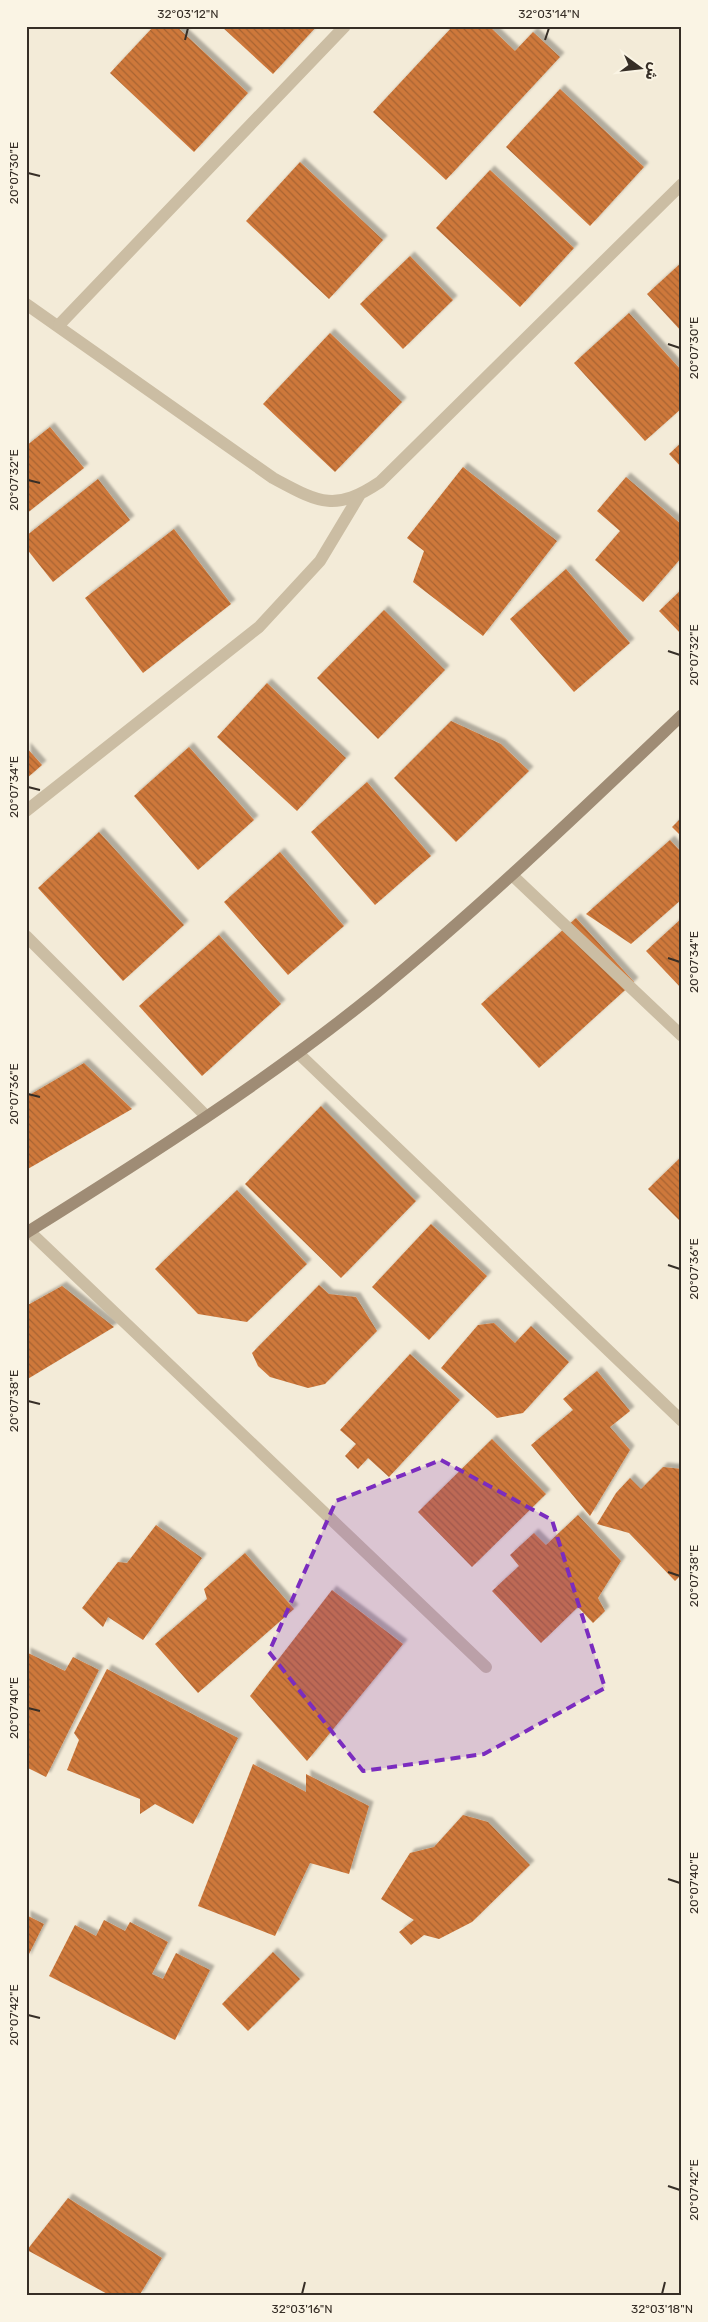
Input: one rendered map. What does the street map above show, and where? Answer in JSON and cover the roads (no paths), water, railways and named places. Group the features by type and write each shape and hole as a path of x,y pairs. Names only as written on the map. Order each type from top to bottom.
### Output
{"main road":[{"path":"28,1232 206,1116 298,1053 376,992 513,876 682,715"}],"street":[{"path":"59,325 345,26"},
{"path":"26,304 59,325 274,478 310,498 339,501 359,496 380,482 682,184"},
{"path":"26,811 259,626 320,561 359,496"},
{"path":"513,876 682,1036"},
{"path":"26,936 206,1116"},
{"path":"298,1053 682,1421"},
{"path":"28,1232 486,1667"}]}
